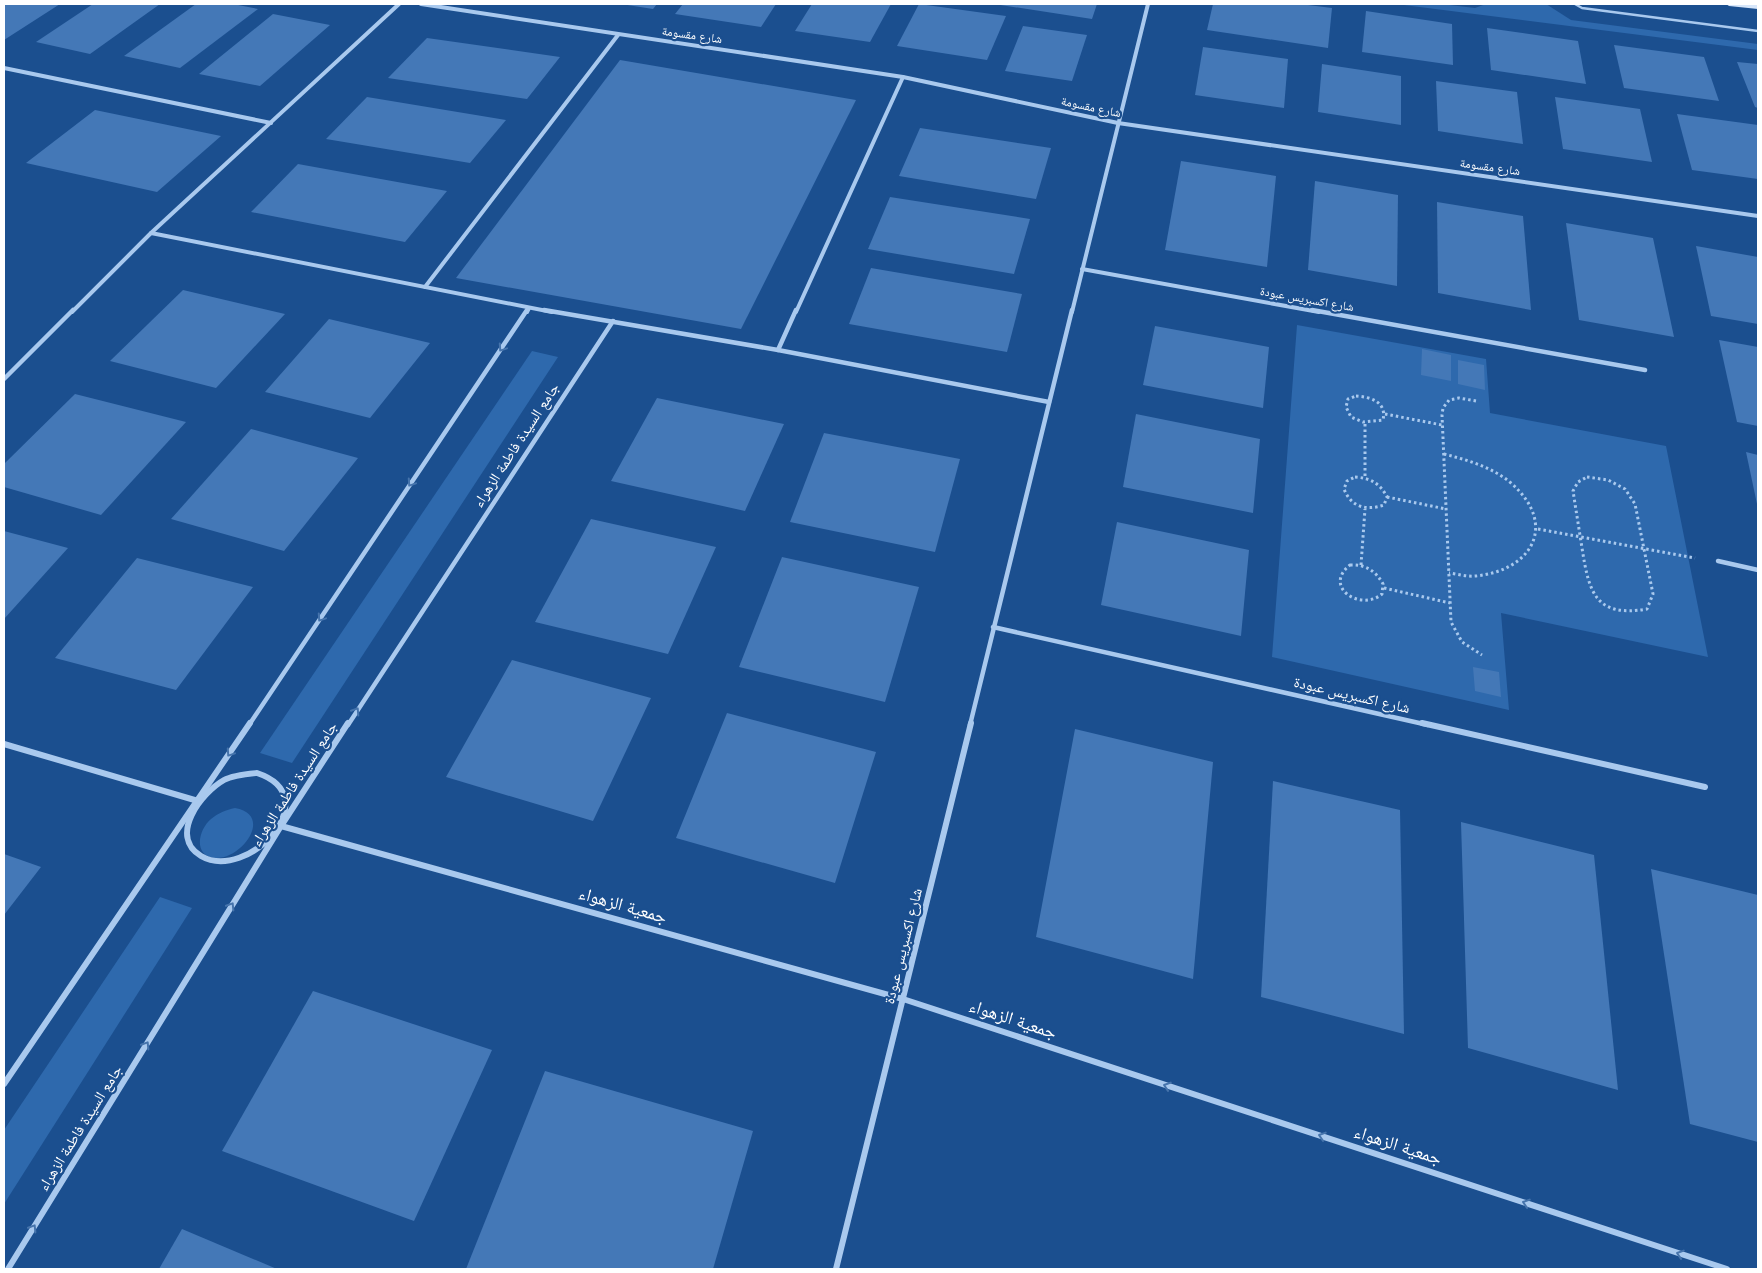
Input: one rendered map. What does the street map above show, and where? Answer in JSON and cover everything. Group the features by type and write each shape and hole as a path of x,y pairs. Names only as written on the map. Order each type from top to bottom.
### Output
{"main road":[{"path":"1729,4 1758,7"}],"street":[{"path":"4,379 151,233 399,4"},
{"name":"شارع مقسومة","path":"421,4 903,77 1118,123 1758,216"},
{"name":"شارع اكسبريس عبودة","path":"836,1269 1148,4"},
{"path":"424,287 618,35"},
{"path":"4,68 271,123"},
{"path":"778,350 903,77"},
{"path":"151,233 529,308 613,320 1049,402"},
{"name":"شارع اكسبريس عبودة","path":"1082,269 1645,370"},
{"path":"4,1084 198,801 529,308"},
{"name":"جامع السيدة فاطمة الزهراء","path":"8,1269 281,826 613,320"},
{"path":"1718,561 1758,570"},
{"name":"شارع اكسبريس عبودة","path":"993,627 1705,787"},
{"path":"4,744 198,801"},
{"path":"257,773 271,777 280,785 285,796 281,826 266,842 246,855 226,862 208,860 194,851 187,837 189,819 198,801 218,784 242,774 257,773"},
{"name":"جمعية الزهواء","path":"281,826 904,999 1727,1269"}],"lane":[{"path":"1575,4 1582,8 1758,31"}],"path":[{"path":"1356,396 1366,396 1376,399 1383,406 1386,414 1383,420 1375,424 1365,424 1354,420 1348,414 1345,406 1348,399 1356,396"},
{"path":"1476,401 1456,398 1449,400 1442,406 1442,424 1451,622 1456,636 1467,648 1482,655"},
{"path":"1386,414 1442,424"},
{"path":"1365,424 1365,477"},
{"path":"1444,454 1470,460 1495,473 1518,489 1532,508 1538,529 1534,545 1522,559 1500,571 1474,576 1449,573"},
{"path":"1354,477 1365,477 1376,482 1384,489 1387,497 1384,505 1375,509 1365,509 1354,504 1346,497 1344,489 1347,481 1354,477"},
{"path":"1587,477 1608,480 1625,489 1635,504 1644,548 1652,594 1647,609 1629,612 1610,608 1595,597 1586,581 1573,491 1578,482 1587,477"},
{"path":"1387,497 1446,509"},
{"path":"1361,565 1365,509"},
{"path":"1538,529 1718,561"},
{"path":"1350,565 1361,565 1372,570 1381,578 1384,588 1380,596 1372,601 1360,601 1340,588 1338,578 1341,570 1350,565"},
{"path":"1384,588 1450,603"}],"shaded area":[{"path":"1396,4 1441,4 1475,8 1486,4 1546,4 1571,20 1758,44 1758,50"},
{"path":"1297,325 1486,359 1490,413 1666,446 1708,657 1501,613 1509,710 1272,657"},
{"path":"532,351 558,357 292,763 260,753"},
{"path":"235,808 246,812 252,819 253,827 250,836 235,852 225,857 215,858 203,853 200,842 203,829 214,817"},
{"path":"160,897 192,908 4,1204 4,1130"}],"building":[{"path":"4,4 60,4 4,40"},
{"path":"93,4 160,4 90,54 36,42"},
{"path":"196,4 233,4 258,9 180,68 124,56"},
{"path":"621,4 657,4 653,9"},
{"path":"683,4 776,4 761,27 675,14"},
{"path":"812,4 891,4 870,42 795,31"},
{"path":"919,4 1006,16 987,60 897,46"},
{"path":"994,4 1097,4 1092,19"},
{"path":"1213,4 1300,4 1332,8 1328,48 1207,30"},
{"path":"1366,11 1452,24 1453,65 1362,52"},
{"path":"273,14 330,25 260,86 199,74"},
{"path":"1023,26 1087,35 1072,81 1005,71"},
{"path":"1487,28 1578,41 1586,84 1491,70"},
{"path":"427,38 560,57 527,99 388,78"},
{"path":"1614,45 1704,57 1719,101 1624,88"},
{"path":"1203,47 1288,59 1284,108 1195,95"},
{"path":"620,60 856,100 741,329 456,278"},
{"path":"1737,62 1758,64 1758,108 1755,107"},
{"path":"1322,64 1401,76 1401,125 1318,112"},
{"path":"1436,81 1517,92 1523,144 1438,131"},
{"path":"367,97 506,120 470,163 326,139"},
{"path":"1555,97 1640,109 1652,162 1563,149"},
{"path":"95,110 221,136 157,192 26,163"},
{"path":"1677,114 1758,125 1758,179 1692,170"},
{"path":"920,128 1051,148 1036,199 899,176"},
{"path":"1181,161 1276,176 1267,267 1165,250"},
{"path":"298,164 447,191 405,242 251,212"},
{"path":"1315,181 1398,195 1397,286 1308,270"},
{"path":"890,197 1030,219 1014,274 868,249"},
{"path":"1437,202 1523,216 1531,310 1438,293"},
{"path":"1566,223 1653,238 1674,337 1579,320"},
{"path":"1696,246 1758,257 1758,324 1711,316"},
{"path":"871,268 1022,294 1007,352 849,324"},
{"path":"183,290 285,314 216,388 110,361"},
{"path":"329,319 430,343 370,418 265,392"},
{"path":"1155,326 1269,347 1263,408 1143,385"},
{"path":"1719,340 1758,347 1758,426 1737,422"},
{"path":"1422,349 1451,355 1451,381 1421,375"},
{"path":"1458,360 1484,365 1485,390 1458,384"},
{"path":"75,394 186,422 101,515 4,487 4,464"},
{"path":"657,398 784,424 745,511 611,481"},
{"path":"1136,414 1260,439 1253,513 1123,487"},
{"path":"251,429 358,458 284,551 171,519"},
{"path":"824,433 960,459 935,552 790,522"},
{"path":"1746,452 1758,455 1758,504 1757,504"},
{"path":"591,519 716,547 668,654 535,622"},
{"path":"1117,522 1249,550 1241,636 1101,605"},
{"path":"4,531 68,548 4,619"},
{"path":"782,557 919,587 885,702 739,667"},
{"path":"137,558 253,587 176,690 55,658"},
{"path":"512,660 651,698 593,821 446,777"},
{"path":"1473,667 1499,672 1501,697 1475,691"},
{"path":"727,713 876,752 835,883 676,838"},
{"path":"1075,729 1213,762 1193,979 1036,937"},
{"path":"1273,781 1400,810 1404,1034 1261,997"},
{"path":"1461,822 1594,855 1618,1090 1468,1048"},
{"path":"4,854 41,867 4,915"},
{"path":"1651,869 1758,895 1758,1142 1690,1124"},
{"path":"313,991 492,1050 414,1221 222,1151"},
{"path":"545,1071 753,1131 713,1269 466,1269"},
{"path":"182,1229 277,1269 159,1269"}]}
